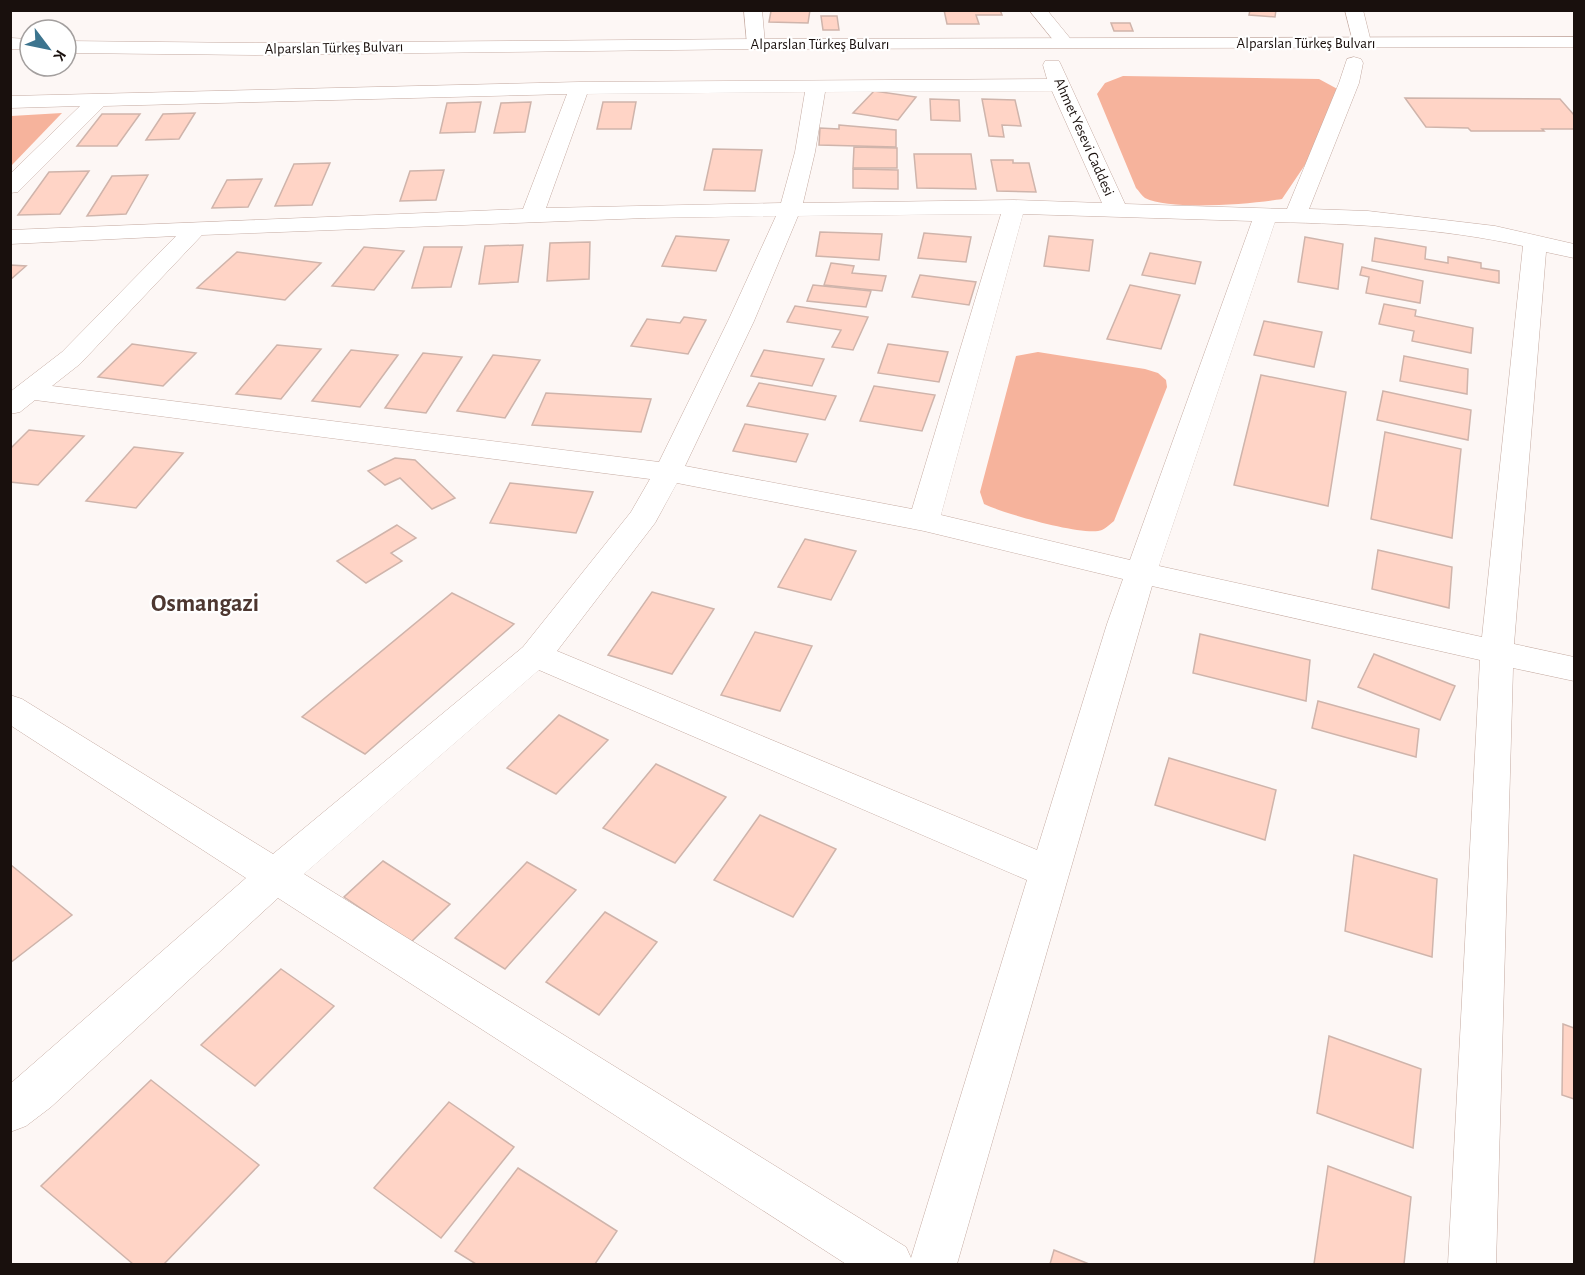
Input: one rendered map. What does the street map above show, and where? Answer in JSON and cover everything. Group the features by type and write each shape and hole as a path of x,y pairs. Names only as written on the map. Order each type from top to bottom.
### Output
{"street":[{"path":"753,10 756,44"},
{"path":"1037,10 1065,43"},
{"path":"1354,10 1362,42"},
{"name":"Alparslan Türkeş Bulvarı","path":"78,47 255,49 756,44 1575,42"},
{"name":"Ahmet Yesevi Caddesi","path":"1075,63 1046,63 1059,85 1117,211"},
{"name":"Alparslan Türkeş Bulvarı","path":"1331,63 1377,63"},
{"path":"933,1264 1140,573 1281,214 1349,83 1354,63"},
{"name":"Alparslan Türkeş Bulvarı","path":"78,65 438,66"},
{"path":"10,102 579,88 1059,85"},
{"path":"10,1111 44,1084 276,874 535,655 644,516 668,472 741,321 790,210 805,152 816,86"},
{"path":"532,215 579,88"},
{"path":"10,187 99,99"},
{"path":"924,521 1014,207"},
{"path":"10,237 646,211 1014,207 1368,218 1495,233 1575,251"},
{"path":"20,399 71,358 196,228"},
{"path":"1472,1264 1497,652 1535,242"},
{"path":"20,399 668,472 924,521 1140,573 1575,669"},
{"path":"535,655 1049,872"},
{"path":"10,708 276,874 889,1264"}],"shaded area":[{"path":"1123,76 1319,79 1343,92 1346,104 1282,199 1252,203 1192,205 1157,202 1145,198 1136,188 1097,94 1105,83"},
{"path":"62,113 11,166 11,116"},
{"path":"1038,352 1145,369 1158,373 1166,380 1167,387 1114,521 1102,530 1062,527 1008,513 984,504 980,492 1016,356"}],"building":[{"path":"810,10 808,23 769,22 771,11"},
{"path":"944,10 1000,10 1002,15 976,15 979,24 947,24"},
{"path":"1250,10 1276,10 1275,17 1249,15"},
{"path":"821,16 837,16 839,30 823,30"},
{"path":"1111,23 1130,23 1133,31 1114,31"},
{"path":"874,91 916,97 898,120 853,113"},
{"path":"1405,98 1560,99 1574,115 1574,129 1471,131 1468,128 1426,127"},
{"path":"930,99 959,100 960,121 931,120"},
{"path":"982,99 1015,100 1021,126 1002,125 1004,137 989,136"},
{"path":"481,102 475,132 440,133 447,103"},
{"path":"531,102 525,132 494,133 501,103"},
{"path":"603,102 636,102 631,129 597,129"},
{"path":"195,113 179,139 146,140 163,114"},
{"path":"102,114 140,114 117,146 77,146"},
{"path":"839,125 896,130 896,147 819,145 820,128 839,129"},
{"path":"854,147 897,148 897,168 853,168"},
{"path":"713,149 762,150 755,191 704,190"},
{"path":"914,154 971,154 976,189 917,188"},
{"path":"991,160 1029,163 1036,192 997,191"},
{"path":"330,163 312,205 275,206 294,164"},
{"path":"853,169 898,170 898,189 853,188"},
{"path":"444,170 436,200 400,201 410,171"},
{"path":"89,171 60,214 18,215 49,172"},
{"path":"148,175 126,214 87,216 112,176"},
{"path":"262,179 248,207 212,208 227,180"},
{"path":"820,232 882,234 879,260 816,256"},
{"path":"924,233 971,237 966,262 918,258"},
{"path":"676,236 729,240 716,271 662,266"},
{"path":"1049,236 1093,240 1089,271 1044,266"},
{"path":"1305,237 1343,244 1338,289 1298,282"},
{"path":"1375,238 1426,247 1425,259 1448,263 1448,257 1481,263 1481,268 1499,271 1499,283 1372,261"},
{"path":"590,242 589,279 547,281 550,243"},
{"path":"523,245 518,282 479,284 485,246"},
{"path":"364,247 404,251 374,290 332,286"},
{"path":"424,247 462,247 451,287 412,288"},
{"path":"237,252 321,263 285,300 197,288"},
{"path":"1150,253 1201,262 1195,284 1142,275"},
{"path":"831,263 854,266 852,273 886,276 882,291 824,285"},
{"path":"10,265 26,266 10,280"},
{"path":"1362,267 1423,281 1420,303 1366,293 1369,277 1360,275"},
{"path":"920,275 976,282 969,305 912,297"},
{"path":"813,285 871,291 866,307 807,301"},
{"path":"1130,285 1180,295 1161,349 1107,339"},
{"path":"1384,304 1416,310 1415,316 1473,328 1471,353 1412,341 1414,331 1379,324"},
{"path":"795,306 868,317 853,350 832,347 841,330 787,322"},
{"path":"684,317 706,320 688,354 631,346 647,319 680,323"},
{"path":"1264,321 1322,332 1314,367 1254,355"},
{"path":"132,344 196,353 163,386 98,377"},
{"path":"888,344 948,352 939,382 878,373"},
{"path":"277,345 321,349 281,399 236,394"},
{"path":"351,350 398,355 360,407 312,401"},
{"path":"764,350 824,359 812,386 751,376"},
{"path":"423,353 462,357 426,413 385,408"},
{"path":"493,355 540,360 505,418 457,411"},
{"path":"1404,356 1468,369 1467,394 1400,381"},
{"path":"1261,375 1346,392 1328,506 1234,485"},
{"path":"759,383 836,396 825,420 747,406"},
{"path":"874,386 935,395 922,431 860,421"},
{"path":"1383,391 1471,410 1468,440 1377,420"},
{"path":"546,393 651,399 641,432 532,425"},
{"path":"745,424 808,434 796,462 733,451"},
{"path":"29,430 84,436 38,485 10,482 10,449"},
{"path":"1385,432 1461,449 1452,538 1371,519"},
{"path":"134,447 183,453 136,508 86,501"},
{"path":"395,458 415,460 455,498 432,509 400,478 385,485 368,471"},
{"path":"510,483 593,492 576,533 490,523"},
{"path":"397,525 416,538 391,553 402,561 366,583 337,561"},
{"path":"805,539 856,551 831,600 778,587"},
{"path":"1378,550 1452,567 1449,608 1372,589"},
{"path":"652,592 714,609 672,674 608,655"},
{"path":"452,593 514,624 365,754 302,717"},
{"path":"755,632 812,646 780,711 721,695"},
{"path":"1200,634 1310,660 1306,701 1193,673"},
{"path":"1374,654 1455,686 1440,720 1358,687"},
{"path":"1318,701 1419,729 1416,757 1312,728"},
{"path":"559,715 608,740 556,794 507,768"},
{"path":"1169,758 1276,790 1265,840 1155,805"},
{"path":"656,764 726,797 675,863 603,828"},
{"path":"760,815 836,849 793,917 714,880"},
{"path":"1354,855 1437,879 1432,957 1345,931"},
{"path":"383,861 450,904 411,942 344,897"},
{"path":"527,862 576,890 505,969 455,938"},
{"path":"10,866 72,915 10,963"},
{"path":"605,912 657,942 599,1015 546,982"},
{"path":"281,969 334,1006 255,1086 201,1045"},
{"path":"1563,1024 1574,1028 1574,1099 1562,1095"},
{"path":"1329,1036 1421,1069 1413,1148 1317,1113"},
{"path":"151,1080 259,1165 164,1264 133,1264 41,1186"},
{"path":"449,1102 514,1147 441,1238 374,1188"},
{"path":"1328,1166 1411,1197 1404,1264 1314,1264"},
{"path":"518,1168 617,1231 595,1264 476,1264 455,1251"},
{"path":"1054,1250 1089,1264 1050,1264"}],"district":[{"name":"Osmangazi","path":"205,604"}]}
